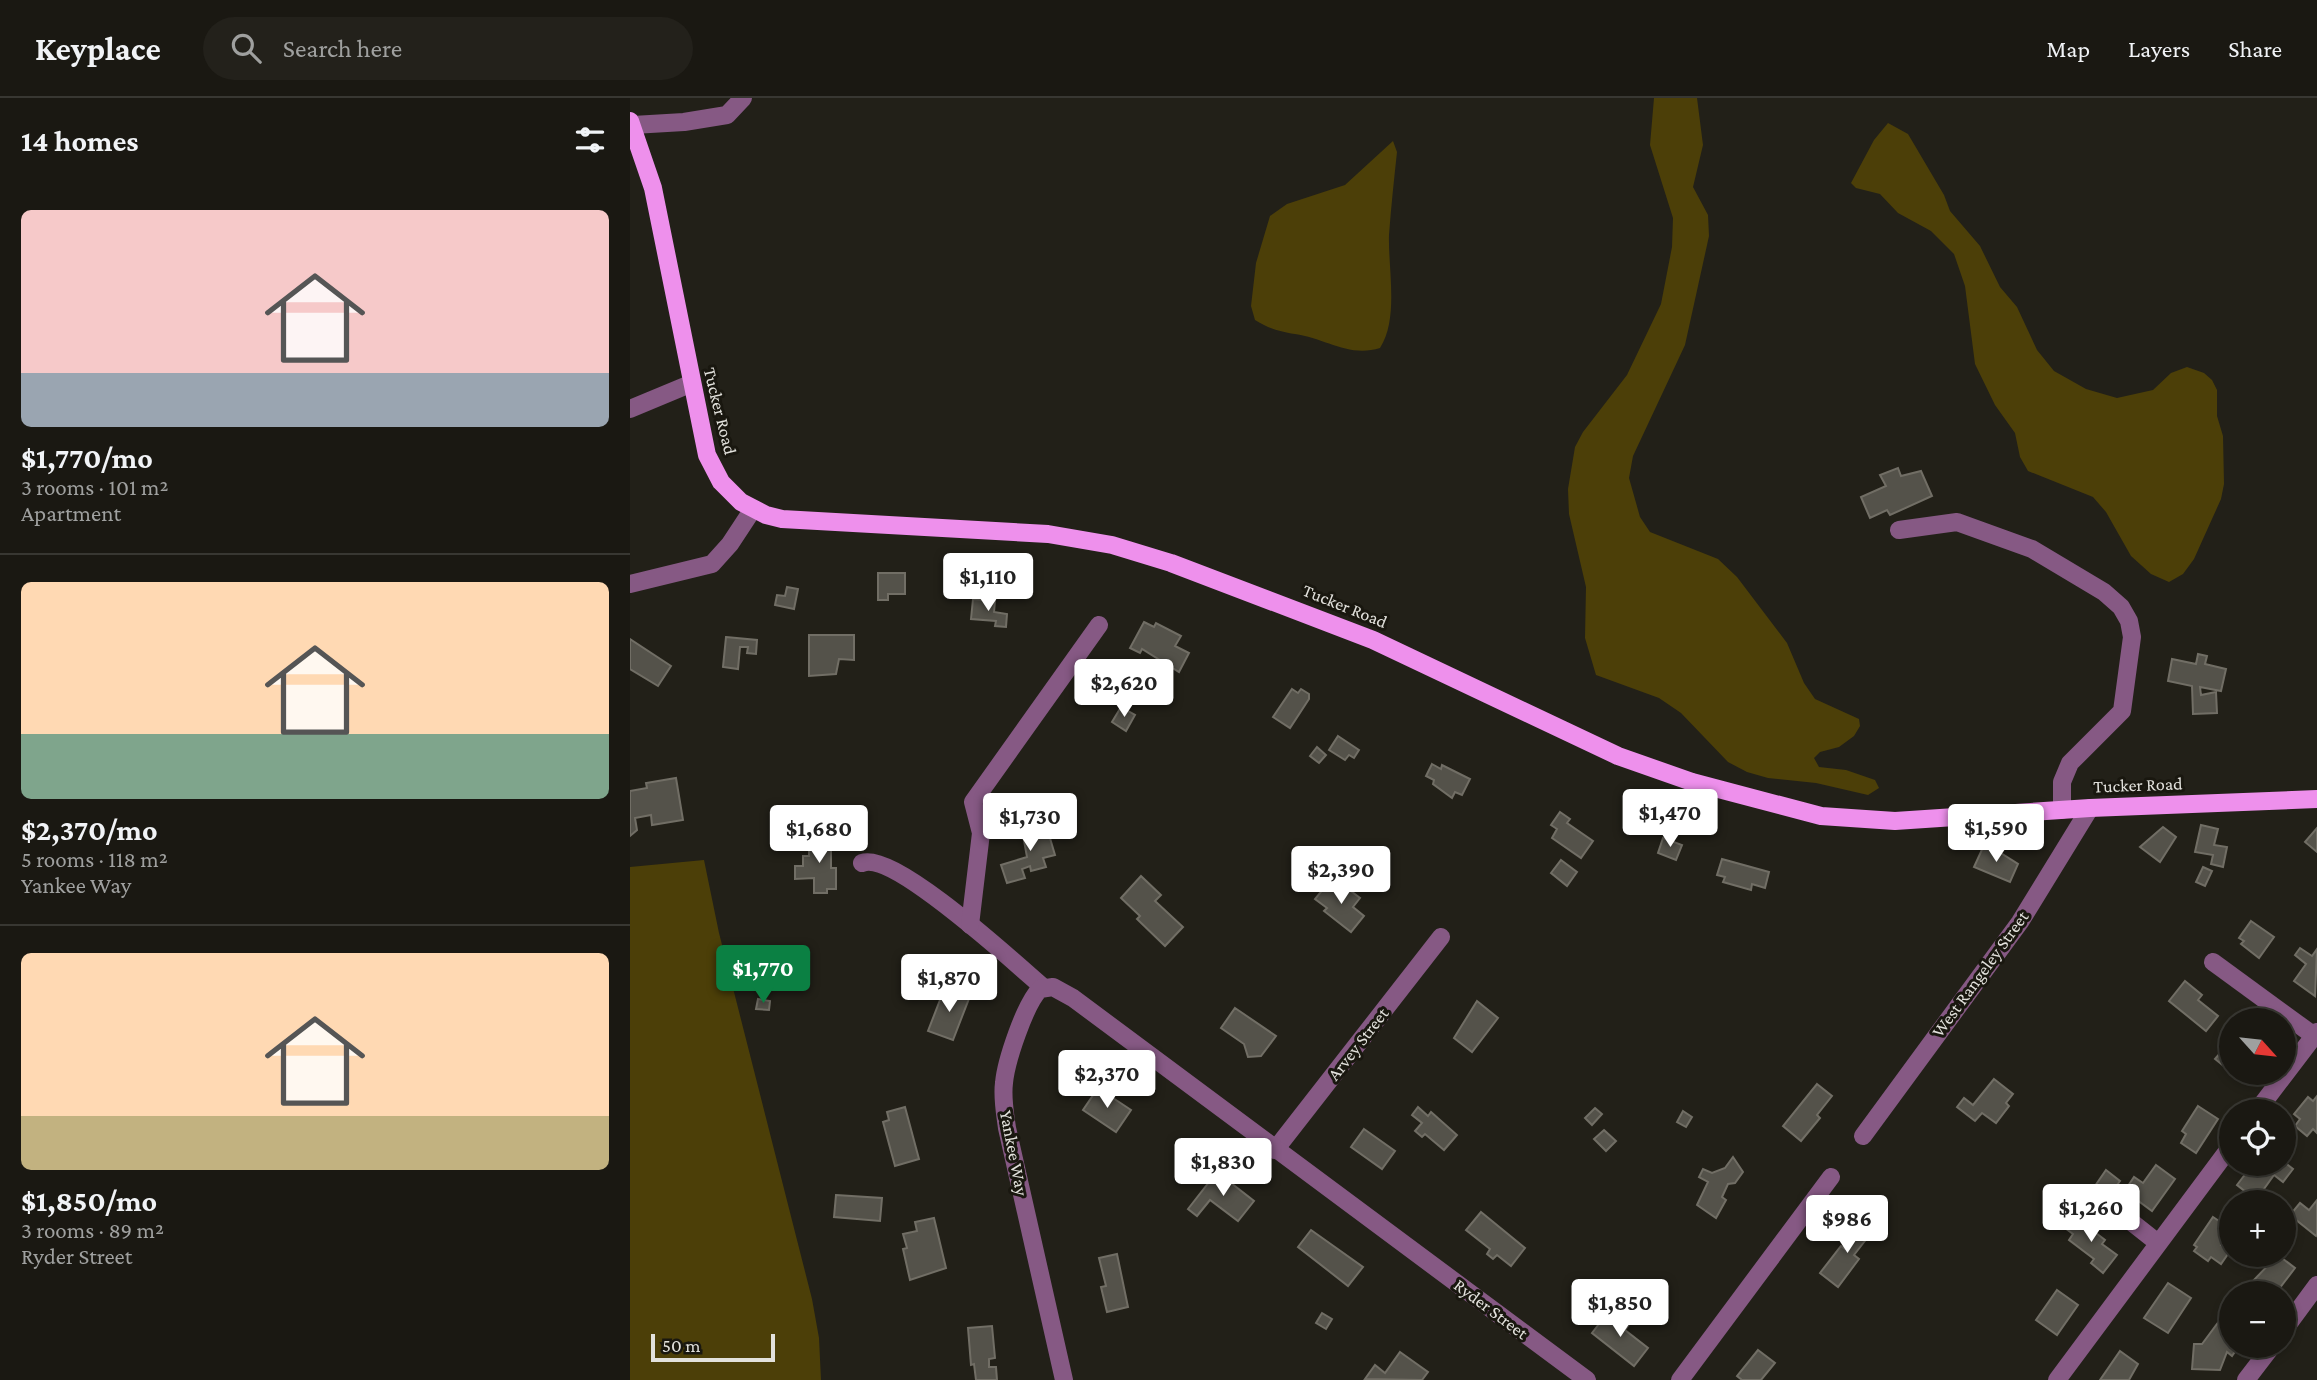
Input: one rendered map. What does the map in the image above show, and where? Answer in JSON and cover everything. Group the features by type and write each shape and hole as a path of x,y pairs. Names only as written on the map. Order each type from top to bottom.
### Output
{"main road":[{"name":"Tucker Road","path":"631,123 653,188 701,438 713,470 731,493 753,509 782,519 816,523 1048,534 1132,551 1373,640 1618,756 1692,782 1800,811 1843,819 1895,821 2090,808 2317,799"}],"street":[{"path":"631,123 684,122 727,115 743,98"},
{"path":"630,409 690,384"},
{"path":"630,584 712,564 753,509"},
{"path":"1899,530 1957,522 2032,549 2104,592 2121,607 2129,621 2132,637 2127,692 2122,711 2070,763 2062,782 2062,810"},
{"path":"970,925 981,833 972,802 1099,625"},
{"name":"West Rangeley Street","path":"1863,1136 2020,922 2090,808"},
{"path":"862,863 870,860 888,866 970,925 1044,988 1060,990 1073,998 1275,1150"},
{"name":"Arvey Street","path":"1275,1150 1441,937"},
{"path":"2213,962 2316,1035 2266,1099"},
{"name":"Yankee Way","path":"1044,988 1036,993 1030,1004 1009,1059 1003,1090 1007,1128 1064,1380"},
{"name":"Ryder Street","path":"1275,1150 1587,1380"},
{"path":"2057,1380 2219,1162"},
{"path":"1680,1380 1831,1177"},
{"path":"2096,1194 2158,1243"},
{"path":"2296,1314 2317,1285"},
{"path":"2246,1380 2263,1358"}],"shaded area":[{"path":"1654,98 1697,98 1703,145 1693,187 1708,215 1709,236 1685,345 1633,456 1629,478 1640,517 1650,532 1718,559 1737,577 1787,643 1804,683 1815,699 1859,719 1860,726 1854,736 1839,747 1820,752 1814,758 1819,767 1846,770 1875,780 1879,788 1868,795 1747,772 1728,762 1681,713 1659,698 1596,675 1585,638 1586,587 1569,514 1568,489 1575,447 1583,432 1627,375 1661,304 1672,247 1673,218 1650,145"},
{"path":"1888,123 1908,134 1944,195 1950,211 1980,246 2000,287 2017,307 2037,350 2054,371 2086,389 2117,398 2153,390 2171,373 2187,367 2204,373 2212,380 2217,390 2217,416 2223,436 2224,484 2221,499 2194,559 2183,574 2169,582 2151,574 2131,556 2106,512 2093,497 2028,471 2020,457 2015,433 1995,405 1975,364 1965,286 1954,254 1931,231 1898,213 1880,194 1856,188 1851,183 1874,140"},
{"path":"1393,141 1397,152 1389,235 1391,308 1386,336 1380,348 1358,351 1347,349 1274,329 1255,320 1251,306 1256,263 1270,216 1287,204 1345,185"},
{"path":"704,860 719,933 812,1299 819,1338 821,1380 630,1380 630,867"}],"building":[{"path":"1898,468 1901,476 1921,471 1932,496 1890,515 1887,510 1870,518 1861,497 1886,486 1880,475"},
{"path":"878,573 905,573 905,594 888,594 888,600 878,600"},
{"path":"787,587 798,589 794,609 775,605 777,595 785,596"},
{"path":"973,599 995,601 994,612 1007,614 1006,627 995,626 996,621 971,619"},
{"path":"1144,622 1154,627 1156,623 1181,636 1175,646 1189,653 1179,672 1142,649 1140,653 1130,648"},
{"path":"809,635 854,635 854,660 839,659 836,674 809,676"},
{"path":"726,637 757,640 756,654 747,653 748,647 740,647 738,669 723,667"},
{"path":"630,639 671,666 658,686 630,669"},
{"path":"2198,654 2207,656 2205,664 2226,669 2221,691 2200,687 2201,695 2216,692 2217,713 2193,714 2192,686 2168,681 2172,659 2196,664"},
{"path":"1292,689 1298,693 1301,689 1309,694 1309,699 1290,728 1273,717"},
{"path":"1121,707 1135,715 1126,731 1112,722"},
{"path":"1338,736 1359,750 1354,758 1349,755 1345,760 1329,750"},
{"path":"1317,747 1326,755 1319,763 1310,756"},
{"path":"1432,764 1441,769 1442,765 1470,779 1462,795 1455,792 1452,798 1433,784 1434,780 1426,776"},
{"path":"676,778 683,820 652,825 651,815 635,818 637,830 630,836 630,791 647,788 646,783"},
{"path":"1560,812 1570,819 1567,823 1593,841 1581,858 1552,838 1557,829 1551,825"},
{"path":"1033,820 1036,832 1047,828 1055,855 1043,858 1046,867 1031,871 1030,866 1022,869 1025,878 1007,883 1001,865 1027,857 1021,824"},
{"path":"2201,825 2218,829 2214,845 2227,847 2223,867 2211,864 2213,855 2195,852"},
{"path":"2163,827 2176,837 2160,862 2140,847"},
{"path":"2317,828 2317,852 2305,842"},
{"path":"809,836 831,836 831,868 836,868 836,889 827,889 827,893 814,893 814,878 795,879 795,866 803,866 803,856 809,856"},
{"path":"1663,838 1682,845 1676,860 1658,853"},
{"path":"1985,843 2018,864 2010,882 1974,867"},
{"path":"1722,859 1769,872 1765,888 1752,884 1751,890 1723,882 1725,877 1717,875"},
{"path":"1561,860 1577,872 1567,886 1551,873"},
{"path":"2203,867 2212,871 2205,886 2196,882"},
{"path":"1141,876 1161,895 1155,901 1183,927 1165,946 1137,919 1140,916 1121,898"},
{"path":"1329,882 1339,890 1343,885 1360,898 1353,907 1364,916 1351,932 1324,911 1327,908 1315,899"},
{"path":"2251,921 2274,937 2259,958 2241,944 2244,941 2239,938"},
{"path":"2300,948 2312,956 2317,949 2315,996 2294,981 2306,964 2295,955"},
{"path":"2185,981 2202,995 2198,1000 2218,1016 2206,1031 2169,1001"},
{"path":"945,987 970,996 953,1040 928,1031"},
{"path":"758,999 770,1001 769,1010 756,1009"},
{"path":"1477,1001 1498,1018 1472,1052 1454,1038"},
{"path":"1235,1008 1276,1036 1261,1056 1248,1057 1244,1044 1221,1028"},
{"path":"1994,1079 2013,1094 2006,1103 2009,1106 1996,1123 1982,1113 1975,1121 1957,1107 1964,1098 1973,1105"},
{"path":"1817,1084 1832,1096 1817,1115 1820,1118 1801,1141 1783,1126"},
{"path":"1098,1088 1131,1110 1116,1132 1083,1110"},
{"path":"2317,1096 2317,1133 2313,1129 2307,1136 2296,1127 2300,1119 2296,1112 2308,1097 2313,1101"},
{"path":"2198,1106 2218,1119 2196,1153 2181,1143 2186,1134 2182,1131"},
{"path":"905,1107 919,1159 895,1166 883,1122 889,1120 887,1112"},
{"path":"1418,1107 1428,1116 1431,1112 1457,1135 1444,1150 1425,1134 1422,1137 1415,1131 1422,1123 1412,1115"},
{"path":"1595,1108 1602,1114 1592,1125 1585,1118"},
{"path":"1683,1111 1692,1117 1686,1127 1677,1122"},
{"path":"1364,1129 1395,1151 1382,1169 1351,1147"},
{"path":"1604,1130 1616,1141 1606,1151 1594,1139"},
{"path":"1733,1157 1743,1172 1735,1183 1728,1184 1722,1197 1726,1200 1716,1218 1697,1205 1708,1182 1699,1177 1703,1169 1712,1173 1725,1168"},
{"path":"2156,1165 2175,1179 2152,1211 2133,1197 2136,1192 2128,1186 2134,1177 2143,1183"},
{"path":"2106,1170 2120,1181 2109,1196 2095,1186"},
{"path":"1217,1172 1254,1201 1238,1221 1210,1200 1197,1216 1188,1209"},
{"path":"2244,1176 2273,1176 2263,1190 2243,1190 2237,1185"},
{"path":"2275,1176 2288,1176 2283,1182"},
{"path":"836,1195 882,1198 880,1221 834,1217"},
{"path":"2317,1200 2316,1236 2296,1220 2296,1208 2300,1203 2309,1210"},
{"path":"1481,1212 1525,1248 1511,1266 1497,1255 1493,1259 1487,1254 1490,1249 1466,1230"},
{"path":"2074,1216 2105,1240 2102,1244 2117,1255 2103,1273 2091,1263 2094,1259 2069,1240 2073,1234 2065,1228"},
{"path":"2213,1217 2219,1221 2219,1263 2211,1257 2208,1261 2194,1251 2197,1247 2194,1245"},
{"path":"934,1218 946,1268 910,1280 903,1249 907,1248 903,1234 917,1231 915,1222"},
{"path":"1862,1218 1875,1228 1854,1255 1859,1259 1838,1287 1820,1273 1841,1246 1845,1249 1854,1238 1849,1235"},
{"path":"1311,1230 1363,1267 1348,1286 1298,1247"},
{"path":"1117,1254 1128,1307 1107,1312 1101,1287 1106,1286 1099,1258"},
{"path":"2266,1267 2295,1268 2285,1281 2253,1281"},
{"path":"2168,1283 2191,1298 2168,1333 2144,1318"},
{"path":"2057,1290 2078,1305 2057,1335 2036,1320"},
{"path":"1322,1313 1332,1319 1326,1329 1316,1323"},
{"path":"1606,1315 1618,1324 1623,1317 1630,1323 1625,1330 1648,1348 1634,1366 1592,1333"},
{"path":"2219,1321 2219,1358 2225,1358 2220,1370 2192,1369 2194,1344 2202,1344"},
{"path":"992,1326 995,1358 989,1359 989,1367 996,1367 997,1380 976,1380 974,1364 971,1365 968,1328"},
{"path":"1758,1350 1775,1363 1761,1380 1742,1380 1737,1376"},
{"path":"2120,1351 2138,1364 2129,1380 2100,1380"},
{"path":"1400,1352 1428,1372 1422,1380 1365,1379 1375,1365 1385,1373"}]}
